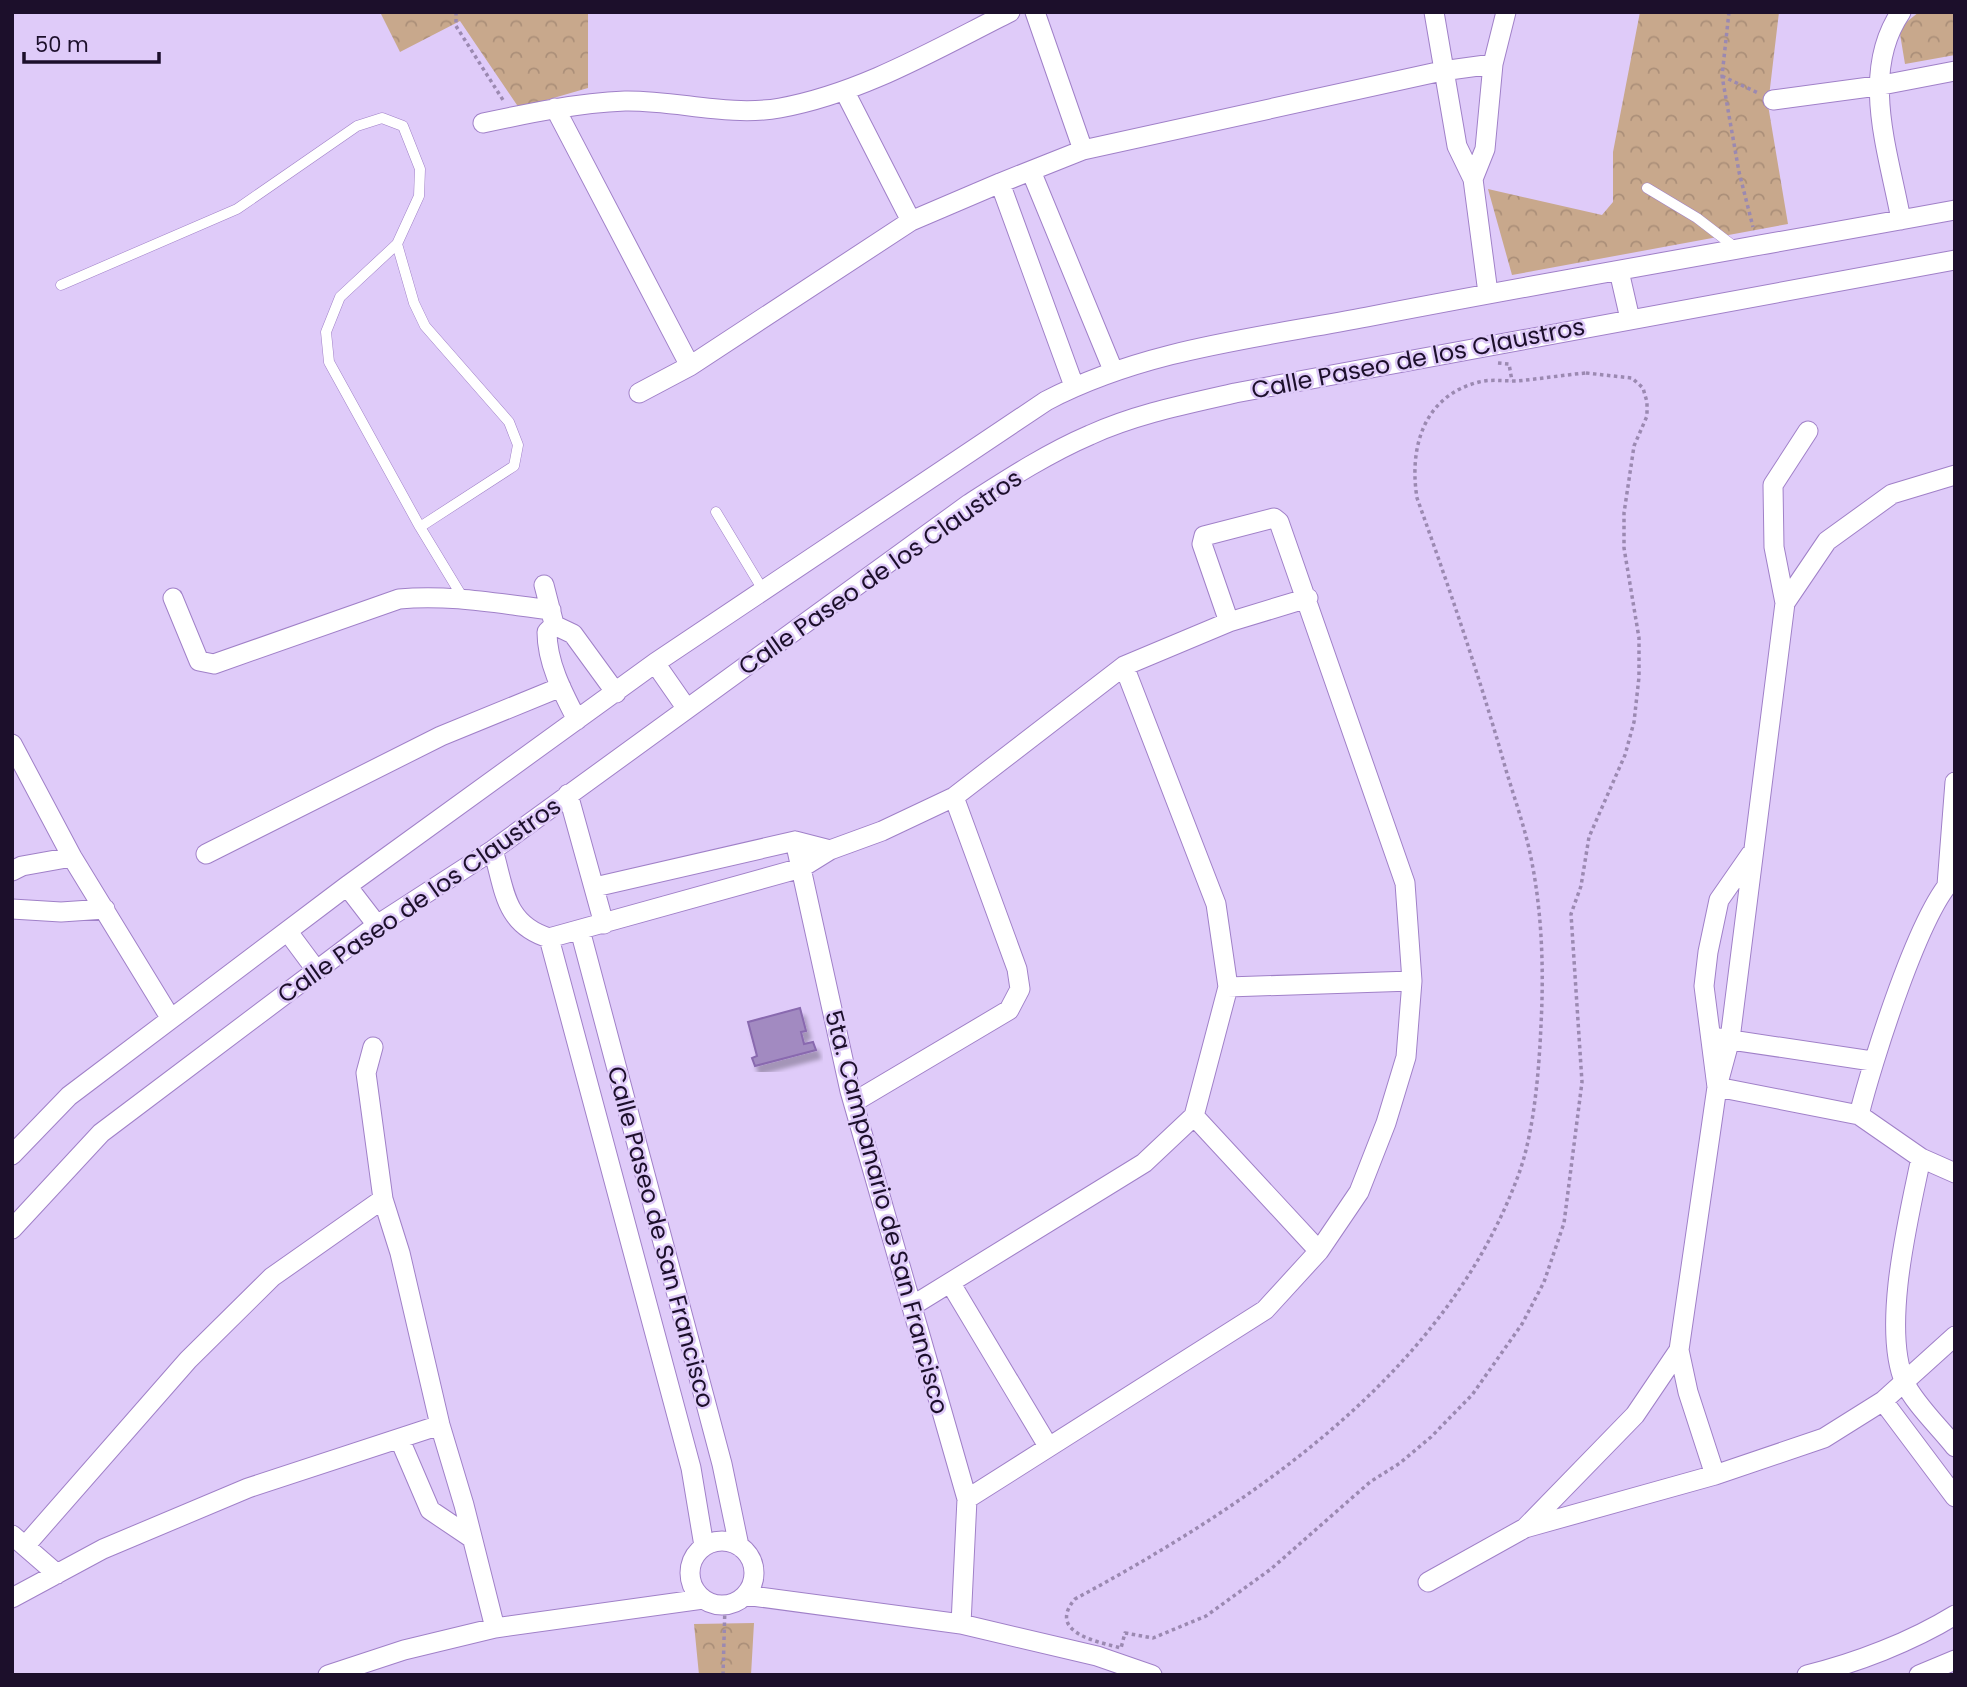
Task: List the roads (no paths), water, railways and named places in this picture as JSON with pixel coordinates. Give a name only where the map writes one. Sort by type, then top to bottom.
[{"type":"street","points":[[483,123],[555,108],[627,101],[703,109],[777,109],[845,92],[1010,12]]},
{"type":"street","points":[[1035,12],[1083,150]]},
{"type":"street","points":[[1434,12],[1457,146],[1473,179],[1488,293]]},
{"type":"street","points":[[1473,179],[1485,149],[1493,64],[1506,12]]},
{"type":"street","points":[[1901,12],[1887,32],[1877,86],[1901,220]]},
{"type":"street","points":[[639,393],[690,366],[911,221],[1083,150],[1442,71],[1493,64]]},
{"type":"street","points":[[1773,100],[1877,86],[1955,71]]},
{"type":"street","points":[[845,92],[911,221]]},
{"type":"street","points":[[555,108],[690,366]]},
{"type":"street","points":[[1031,171],[1113,370]]},
{"type":"street","points":[[999,183],[1074,386]]},
{"type":"street","name":"Calle Paseo de los Claustros","points":[[12,1156],[69,1096],[347,887],[654,663],[1046,401],[1074,386],[1153,358],[1488,293],[1955,211]]},
{"type":"street","name":"Calle Paseo de los Claustros","points":[[12,1230],[101,1133],[377,925],[493,850],[969,504],[1018,473],[1091,434],[1162,411],[1235,393],[1955,260]]},
{"type":"street","points":[[1619,271],[1630,318]]},
{"type":"street","points":[[1715,1475],[1688,1392],[1679,1350],[1717,1087],[1730,1039],[1785,603],[1774,547],[1773,485],[1808,430]]},
{"type":"street","points":[[1785,603],[1827,541],[1892,494],[1955,475]]},
{"type":"street","points":[[967,1499],[1265,1310],[1319,1251],[1359,1192],[1387,1123],[1406,1058],[1412,981],[1405,883],[1308,598],[1279,522],[1274,518],[1204,536],[1202,544],[1230,622]]},
{"type":"street","points":[[544,585],[552,617],[547,632],[547,647],[561,687],[577,720]]},
{"type":"street","points":[[173,598],[199,661],[214,664],[400,599],[463,598],[552,617],[573,634],[617,692]]},
{"type":"street","points":[[493,850],[511,909],[521,925],[529,932],[549,938],[801,868],[830,850],[954,797],[1124,666],[1230,622],[1308,598]]},
{"type":"street","points":[[654,663],[687,709]]},
{"type":"street","points":[[912,1306],[1144,1163],[1194,1116],[1228,987],[1216,904],[1124,666]]},
{"type":"street","points":[[206,855],[442,736],[561,687]]},
{"type":"street","points":[[12,744],[72,858],[172,1019]]},
{"type":"street","points":[[1859,1115],[1872,1061],[1927,923],[1951,881],[1955,782]]},
{"type":"street","points":[[568,794],[604,924]]},
{"type":"street","points":[[853,1102],[1009,1010],[1020,989],[1017,969],[954,797]]},
{"type":"street","points":[[595,887],[795,841],[830,850]]},
{"type":"street","name":"5ta. Campanario de San Francisco","points":[[795,841],[853,1102],[967,1499],[961,1624]]},
{"type":"street","points":[[1717,1087],[1704,986],[1707,952],[1719,900],[1754,850]]},
{"type":"street","points":[[12,871],[22,866],[72,858]]},
{"type":"street","points":[[347,887],[377,925]]},
{"type":"street","points":[[12,909],[61,912],[106,909]]},
{"type":"street","name":"Calle Paseo de San Francisco","points":[[580,930],[722,1464],[738,1546]]},
{"type":"street","points":[[288,932],[317,971]]},
{"type":"street","name":"Calle Paseo de San Francisco","points":[[549,938],[691,1468],[704,1546]]},
{"type":"street","points":[[1228,987],[1412,981]]},
{"type":"street","points":[[1709,1038],[1872,1061]]},
{"type":"street","points":[[373,1047],[366,1073],[383,1199],[400,1253],[440,1425],[464,1505],[495,1628]]},
{"type":"street","points":[[1717,1087],[1859,1115],[1921,1158],[1955,1173]]},
{"type":"street","points":[[1194,1116],[1319,1251]]},
{"type":"street","points":[[1921,1158],[1905,1235],[1897,1306],[1898,1350],[1905,1383],[1955,1447]]},
{"type":"street","points":[[57,1574],[19,1540],[188,1360],[272,1277],[383,1199]]},
{"type":"street","points":[[627,1233],[658,1227]]},
{"type":"street","points":[[951,1284],[1048,1446]]},
{"type":"street","points":[[1428,1582],[1525,1528],[1715,1475],[1824,1438],[1883,1401],[1955,1336]]},
{"type":"street","points":[[1525,1528],[1634,1415],[1679,1350]]},
{"type":"street","points":[[1883,1401],[1955,1497]]},
{"type":"street","points":[[12,1576],[20,1594],[103,1549],[247,1488],[440,1425]]},
{"type":"street","points":[[400,1440],[430,1510],[470,1537]]},
{"type":"street","points":[[328,1675],[404,1650],[495,1628],[703,1599],[725,1605],[745,1595],[751,1586],[752,1563],[738,1546],[727,1541],[704,1546],[690,1566],[694,1590],[703,1599]]},
{"type":"street","points":[[745,1595],[961,1624],[1084,1653],[1152,1675]]},
{"type":"street","points":[[1807,1675],[1830,1669],[1933,1628],[1955,1615]]},
{"type":"street","points":[[1919,1675],[1955,1660]]},
{"type":"lane","points":[[61,285],[237,209],[357,126],[382,118],[403,126],[420,169],[419,196],[397,244],[340,297],[326,332],[329,362],[420,527],[463,598]]},
{"type":"lane","points":[[1647,188],[1697,218],[1738,250]]},
{"type":"lane","points":[[397,244],[414,303],[425,326],[509,422],[518,445],[514,466],[420,527]]},
{"type":"lane","points":[[716,512],[763,590]]}]
